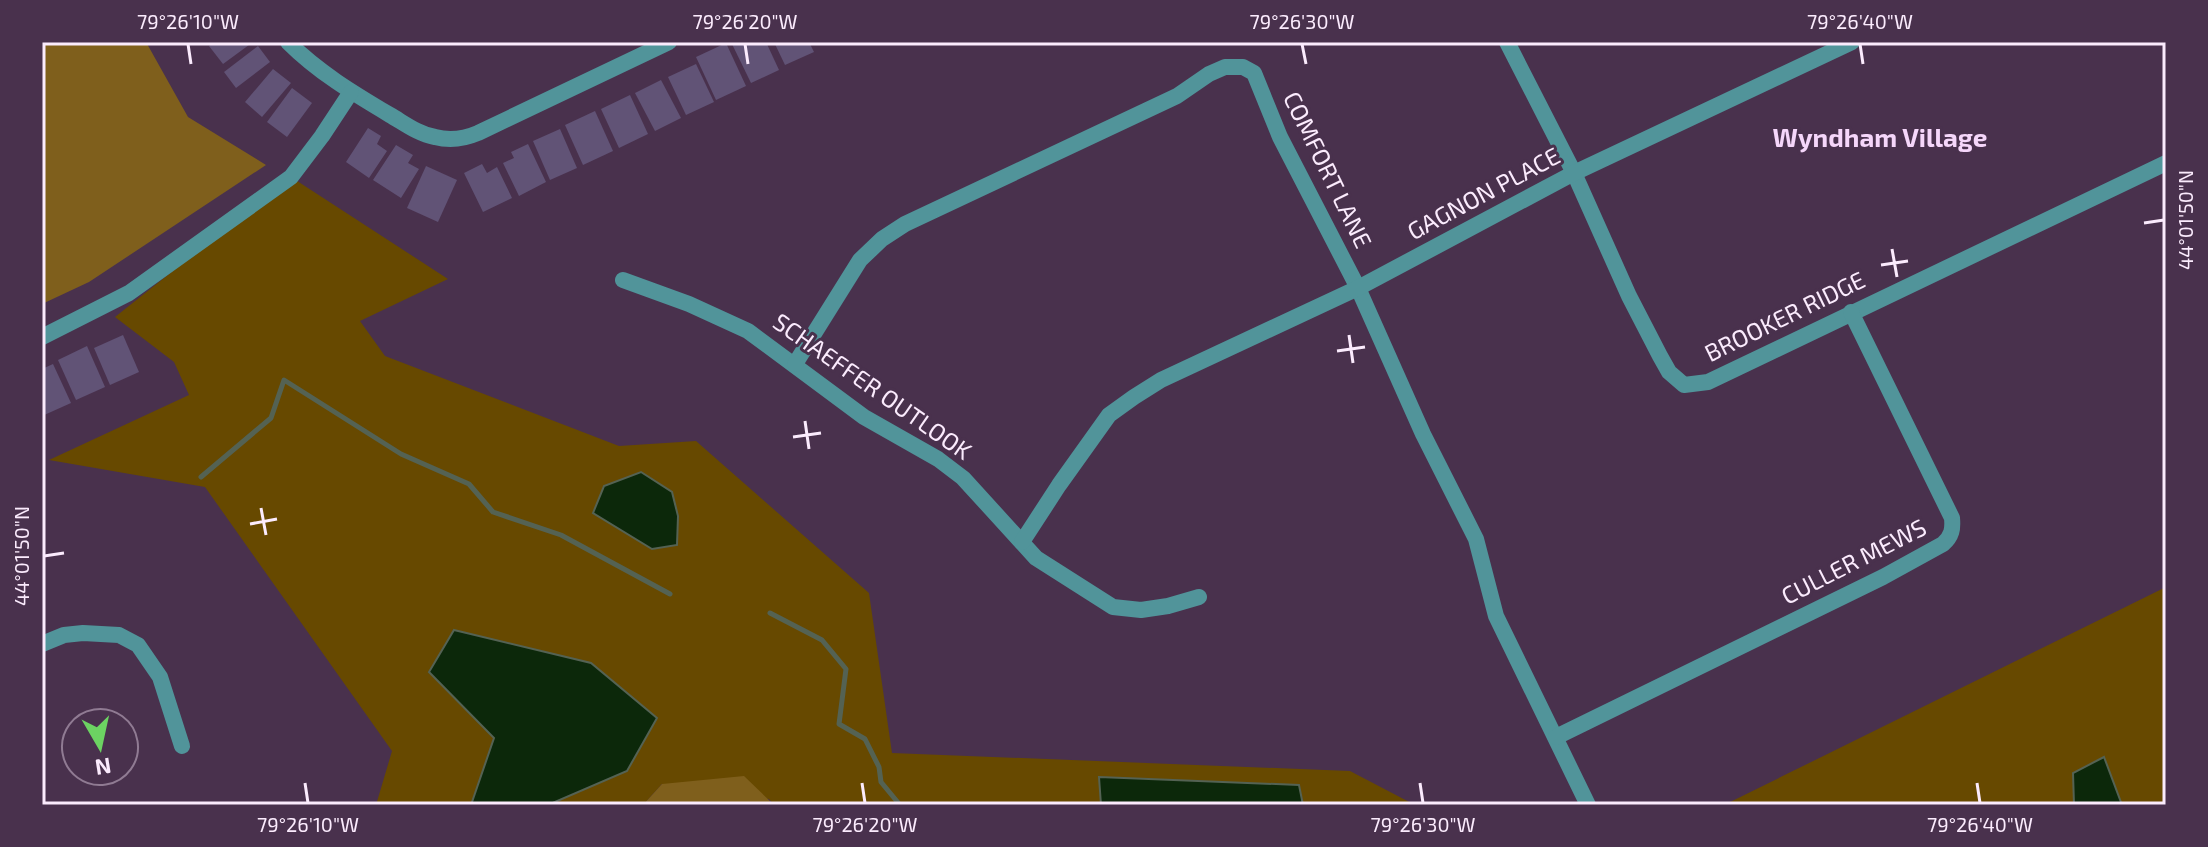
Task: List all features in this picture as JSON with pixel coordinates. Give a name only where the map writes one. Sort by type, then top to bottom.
[{"type":"street","points":[[288,42],[325,75],[351,92],[421,133],[443,139],[478,133],[669,42]]},
{"type":"street","points":[[1507,42],[1574,173]]},
{"type":"street","name":"GAGNON PLACE","points":[[1022,542],[1109,415],[1161,380],[1358,288],[1574,173],[1852,42]]},
{"type":"street","name":"COMFORT LANE","points":[[795,364],[860,260],[882,239],[905,224],[1177,96],[1225,67],[1243,67],[1254,73],[1280,137],[1358,288],[1423,434],[1476,539],[1496,616],[1588,805]]},
{"type":"street","points":[[42,337],[129,293],[291,177],[351,92]]},
{"type":"street","name":"BROOKER RIDGE","points":[[1574,173],[1629,296],[1660,356],[1669,372],[1684,385],[1708,382],[2166,163]]},
{"type":"street","name":"SCHAEFFER OUTLOOK","points":[[623,280],[689,304],[748,331],[864,417],[938,459],[963,478],[1036,558],[1113,607],[1141,610],[1199,597]]},
{"type":"street","name":"CULLER MEWS","points":[[1556,737],[1883,577],[1950,538],[1952,518],[1851,312]]},
{"type":"street","points":[[42,644],[64,635],[83,633],[119,635],[138,645],[160,677],[182,746]]},
{"type":"shaded area","points":[[42,42],[146,42],[188,117],[266,165],[89,282],[42,304]]},
{"type":"shaded area","points":[[291,177],[448,279],[360,321],[385,356],[619,446],[696,441],[869,593],[892,753],[1350,771],[1415,805],[774,805],[769,799],[662,784],[643,805],[376,805],[392,751],[205,487],[49,460],[189,395],[174,362],[115,317]]},
{"type":"shaded area","points":[[641,472],[672,492],[678,516],[677,545],[652,549],[593,513],[604,486]]},
{"type":"shaded area","points":[[2166,587],[2166,805],[1724,805]]},
{"type":"shaded area","points":[[454,630],[591,663],[657,718],[627,771],[548,805],[471,805],[494,738],[429,672]]},
{"type":"shaded area","points":[[2104,757],[2122,805],[2074,805],[2073,773]]},
{"type":"shaded area","points":[[744,776],[774,805],[643,805],[662,784]]},
{"type":"shaded area","points":[[1099,777],[1299,785],[1303,805],[1101,805]]},
{"type":"building","points":[[214,42],[253,42],[223,64],[209,46]]},
{"type":"building","points":[[731,42],[766,42],[779,70],[751,83]]},
{"type":"building","points":[[774,42],[809,42],[814,52],[785,65]]},
{"type":"building","points":[[726,43],[746,86],[716,100],[696,57]]},
{"type":"building","points":[[258,46],[270,62],[236,88],[224,72]]},
{"type":"building","points":[[696,64],[714,102],[686,115],[668,77]]},
{"type":"building","points":[[273,69],[291,83],[262,117],[245,102]]},
{"type":"building","points":[[661,80],[681,118],[655,131],[635,93]]},
{"type":"building","points":[[292,88],[312,103],[287,137],[267,122]]},
{"type":"building","points":[[630,95],[648,134],[619,148],[601,109]]},
{"type":"building","points":[[595,111],[613,151],[583,165],[565,125]]},
{"type":"building","points":[[368,128],[381,136],[377,144],[387,151],[369,178],[346,162]]},
{"type":"building","points":[[560,129],[577,168],[550,180],[533,141]]},
{"type":"building","points":[[528,144],[546,182],[519,196],[503,163],[514,158],[511,152]]},
{"type":"building","points":[[396,145],[413,155],[408,163],[419,169],[401,198],[373,180]]},
{"type":"building","points":[[482,164],[487,173],[497,167],[512,198],[483,212],[464,173]]},
{"type":"building","points":[[426,166],[457,180],[438,222],[407,208]]},
{"type":"building","points":[[123,335],[139,372],[110,385],[94,348]]},
{"type":"building","points":[[87,346],[105,387],[76,400],[58,360]]},
{"type":"building","points":[[53,364],[71,403],[42,416],[42,369]]},
{"type":"waterway","points":[[201,477],[271,418],[284,380],[401,454],[469,484],[493,512],[561,535],[670,594]]},
{"type":"waterway","points":[[770,613],[822,640],[846,669],[839,724],[865,739],[879,767],[881,782],[900,805]]},
{"type":"district","name":"Wyndham Village","points":[[1880,138]]}]
